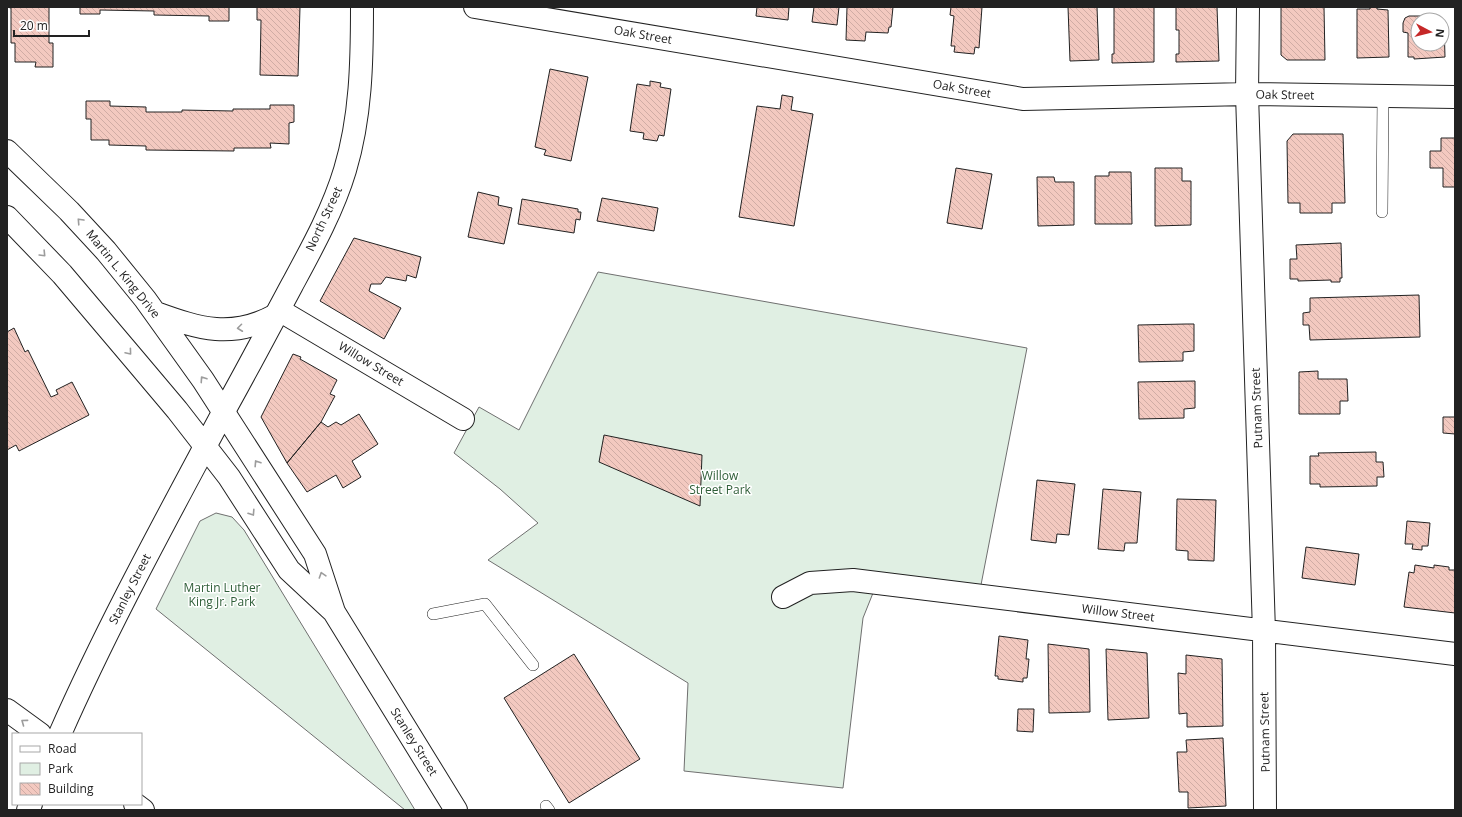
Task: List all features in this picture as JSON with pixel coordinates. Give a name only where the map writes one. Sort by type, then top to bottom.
[{"type":"main road","name":"North Street","points":[[224,411],[327,218],[339,189],[354,134],[360,94],[362,7]]},
{"type":"main road","name":"Oak Street","points":[[475,7],[1023,99],[1248,94],[1455,97]]},
{"type":"main road","name":"Putnam Street","points":[[1248,7],[1248,94],[1264,632],[1265,810]]},
{"type":"main road","name":"Martin L. King Drive","points":[[7,151],[88,230],[126,275],[156,313],[224,411]]},
{"type":"main road","points":[[7,218],[47,257],[81,295],[205,446]]},
{"type":"main road","points":[[156,313],[187,324],[207,328],[224,329],[250,327],[277,312]]},
{"type":"main road","name":"Willow Street","points":[[277,312],[463,419]]},
{"type":"main road","name":"Stanley Street","points":[[60,733],[88,672],[140,569],[224,411],[315,554],[334,612],[456,810]]},
{"type":"main road","name":"Stanley Street","points":[[205,446],[241,495],[289,570],[334,612]]},
{"type":"main road","name":"Willow Street","points":[[783,597],[810,583],[853,580],[1264,632],[1455,654]]},
{"type":"main road","points":[[7,710],[39,733]]},
{"type":"lane","points":[[1382,212],[1383,96]]},
{"type":"lane","points":[[433,614],[485,604],[533,665]]},
{"type":"green space","name":"Willow Street Park","points":[[598,272],[1027,348],[980,590],[879,578],[863,618],[843,788],[684,771],[688,683],[488,560],[538,523],[500,489],[454,453],[479,407],[519,430]]},
{"type":"green space","name":"Martin Luther King Jr. Park","points":[[216,513],[232,517],[244,530],[415,810],[405,810],[156,609],[200,521]]},
{"type":"building","points":[[7,7],[49,7],[49,43],[53,43],[53,67],[35,67],[36,62],[15,62],[15,43],[11,43],[11,8]]},
{"type":"building","points":[[80,7],[229,7],[229,21],[209,21],[209,16],[154,15],[154,11],[100,10],[100,14],[80,14]]},
{"type":"building","points":[[257,7],[300,7],[298,76],[260,75],[261,20],[257,20]]},
{"type":"building","points":[[757,7],[789,7],[788,20],[756,16]]},
{"type":"building","points":[[814,7],[839,7],[837,25],[812,22]]},
{"type":"building","points":[[847,7],[893,7],[891,27],[889,27],[888,33],[866,32],[865,41],[846,40]]},
{"type":"building","points":[[951,7],[982,7],[979,48],[975,47],[974,54],[954,52],[955,46],[951,46],[954,16],[950,15]]},
{"type":"building","points":[[1068,7],[1097,7],[1099,60],[1070,61]]},
{"type":"building","points":[[1114,7],[1154,7],[1154,62],[1112,63],[1112,54],[1114,54]]},
{"type":"building","points":[[1176,7],[1217,7],[1219,61],[1176,62],[1176,54],[1179,54],[1179,30],[1176,30]]},
{"type":"building","points":[[1281,7],[1324,7],[1325,60],[1287,60],[1281,55]]},
{"type":"building","points":[[1370,7],[1388,10],[1389,57],[1357,58],[1357,9],[1370,9]]},
{"type":"building","points":[[1410,16],[1410,52],[1445,52],[1445,57],[1414,59],[1414,57],[1408,57],[1408,33],[1403,32],[1403,23],[1405,18]]},
{"type":"building","points":[[550,69],[588,77],[571,161],[544,155],[546,150],[535,147]]},
{"type":"building","points":[[650,81],[661,83],[660,87],[671,89],[664,136],[659,135],[657,141],[643,139],[644,133],[630,131],[637,84],[650,86]]},
{"type":"building","points":[[782,95],[793,97],[791,110],[813,114],[794,226],[739,217],[757,106],[780,109]]},
{"type":"building","points":[[86,101],[110,101],[110,106],[146,107],[146,112],[182,112],[182,110],[233,111],[233,109],[270,109],[270,105],[294,105],[294,122],[289,123],[289,144],[270,143],[271,148],[234,148],[234,151],[146,150],[146,146],[109,145],[109,140],[91,140],[91,119],[86,119]]},
{"type":"building","points":[[1293,134],[1343,134],[1345,203],[1332,203],[1332,213],[1300,213],[1300,203],[1288,203],[1287,141]]},
{"type":"building","points":[[1441,138],[1455,138],[1455,187],[1443,187],[1443,168],[1430,168],[1430,151],[1441,151]]},
{"type":"building","points":[[956,168],[992,174],[982,229],[947,223]]},
{"type":"building","points":[[1155,168],[1182,168],[1182,181],[1191,181],[1191,225],[1155,226]]},
{"type":"building","points":[[1109,172],[1131,172],[1132,224],[1095,224],[1095,176],[1109,176]]},
{"type":"building","points":[[1037,177],[1054,177],[1055,182],[1074,182],[1074,225],[1038,226]]},
{"type":"building","points":[[478,192],[499,197],[498,205],[512,208],[504,244],[468,237]]},
{"type":"building","points":[[602,198],[658,208],[654,231],[597,221]]},
{"type":"building","points":[[522,199],[578,209],[578,212],[581,212],[580,220],[576,219],[574,233],[518,224]]},
{"type":"building","points":[[354,238],[421,257],[416,278],[407,275],[406,281],[386,277],[381,284],[371,284],[369,291],[401,308],[384,339],[320,301]]},
{"type":"building","points":[[1341,243],[1342,278],[1340,278],[1340,282],[1331,282],[1331,280],[1298,281],[1298,279],[1290,279],[1290,259],[1297,259],[1296,245]]},
{"type":"building","points":[[1419,295],[1420,337],[1310,340],[1309,325],[1303,325],[1303,313],[1310,312],[1310,298]]},
{"type":"building","points":[[1194,324],[1194,351],[1183,352],[1183,361],[1139,362],[1138,325]]},
{"type":"building","points":[[14,328],[25,352],[28,350],[51,397],[58,394],[56,390],[72,382],[89,415],[19,451],[16,445],[7,450],[7,332]]},
{"type":"building","points":[[293,354],[301,357],[300,359],[337,380],[330,394],[335,396],[321,422],[287,463],[261,417]]},
{"type":"building","points":[[1318,371],[1318,379],[1347,379],[1348,401],[1340,401],[1340,414],[1299,414],[1299,372]]},
{"type":"building","points":[[1195,381],[1195,408],[1184,409],[1184,418],[1139,419],[1138,382]]},
{"type":"building","points":[[359,414],[378,444],[352,461],[361,477],[343,488],[336,475],[307,492],[287,463],[321,422],[328,427],[336,422],[341,425]]},
{"type":"building","points":[[1443,417],[1455,417],[1455,434],[1443,433]]},
{"type":"building","points":[[604,435],[702,455],[700,506],[599,462]]},
{"type":"building","points":[[1376,452],[1376,462],[1383,462],[1384,477],[1377,477],[1377,486],[1320,487],[1320,484],[1310,484],[1310,456],[1319,456],[1318,453]]},
{"type":"building","points":[[1037,480],[1075,484],[1069,535],[1057,534],[1056,543],[1031,540]]},
{"type":"building","points":[[1103,489],[1141,492],[1137,543],[1125,543],[1124,551],[1098,549]]},
{"type":"building","points":[[1177,499],[1216,500],[1214,561],[1188,560],[1188,551],[1176,550]]},
{"type":"building","points":[[1407,521],[1430,523],[1428,546],[1422,546],[1422,550],[1412,549],[1413,544],[1405,544]]},
{"type":"building","points":[[1306,547],[1359,554],[1355,585],[1302,578]]},
{"type":"building","points":[[1415,565],[1434,568],[1434,565],[1449,567],[1449,570],[1455,570],[1455,613],[1404,607],[1409,572],[1414,573]]},
{"type":"building","points":[[999,636],[1028,640],[1026,659],[1029,659],[1027,678],[1023,678],[1023,682],[998,679],[998,676],[995,676]]},
{"type":"building","points":[[1048,644],[1089,649],[1090,712],[1049,713]]},
{"type":"building","points":[[1106,649],[1147,653],[1149,718],[1108,720]]},
{"type":"building","points":[[574,654],[640,759],[569,803],[504,698]]},
{"type":"building","points":[[1186,655],[1222,659],[1223,726],[1187,727],[1187,713],[1179,714],[1178,673],[1186,674]]},
{"type":"building","points":[[1018,709],[1034,709],[1033,732],[1017,731]]},
{"type":"building","points":[[1223,738],[1226,806],[1188,808],[1188,792],[1179,792],[1177,752],[1187,752],[1186,740]]}]
